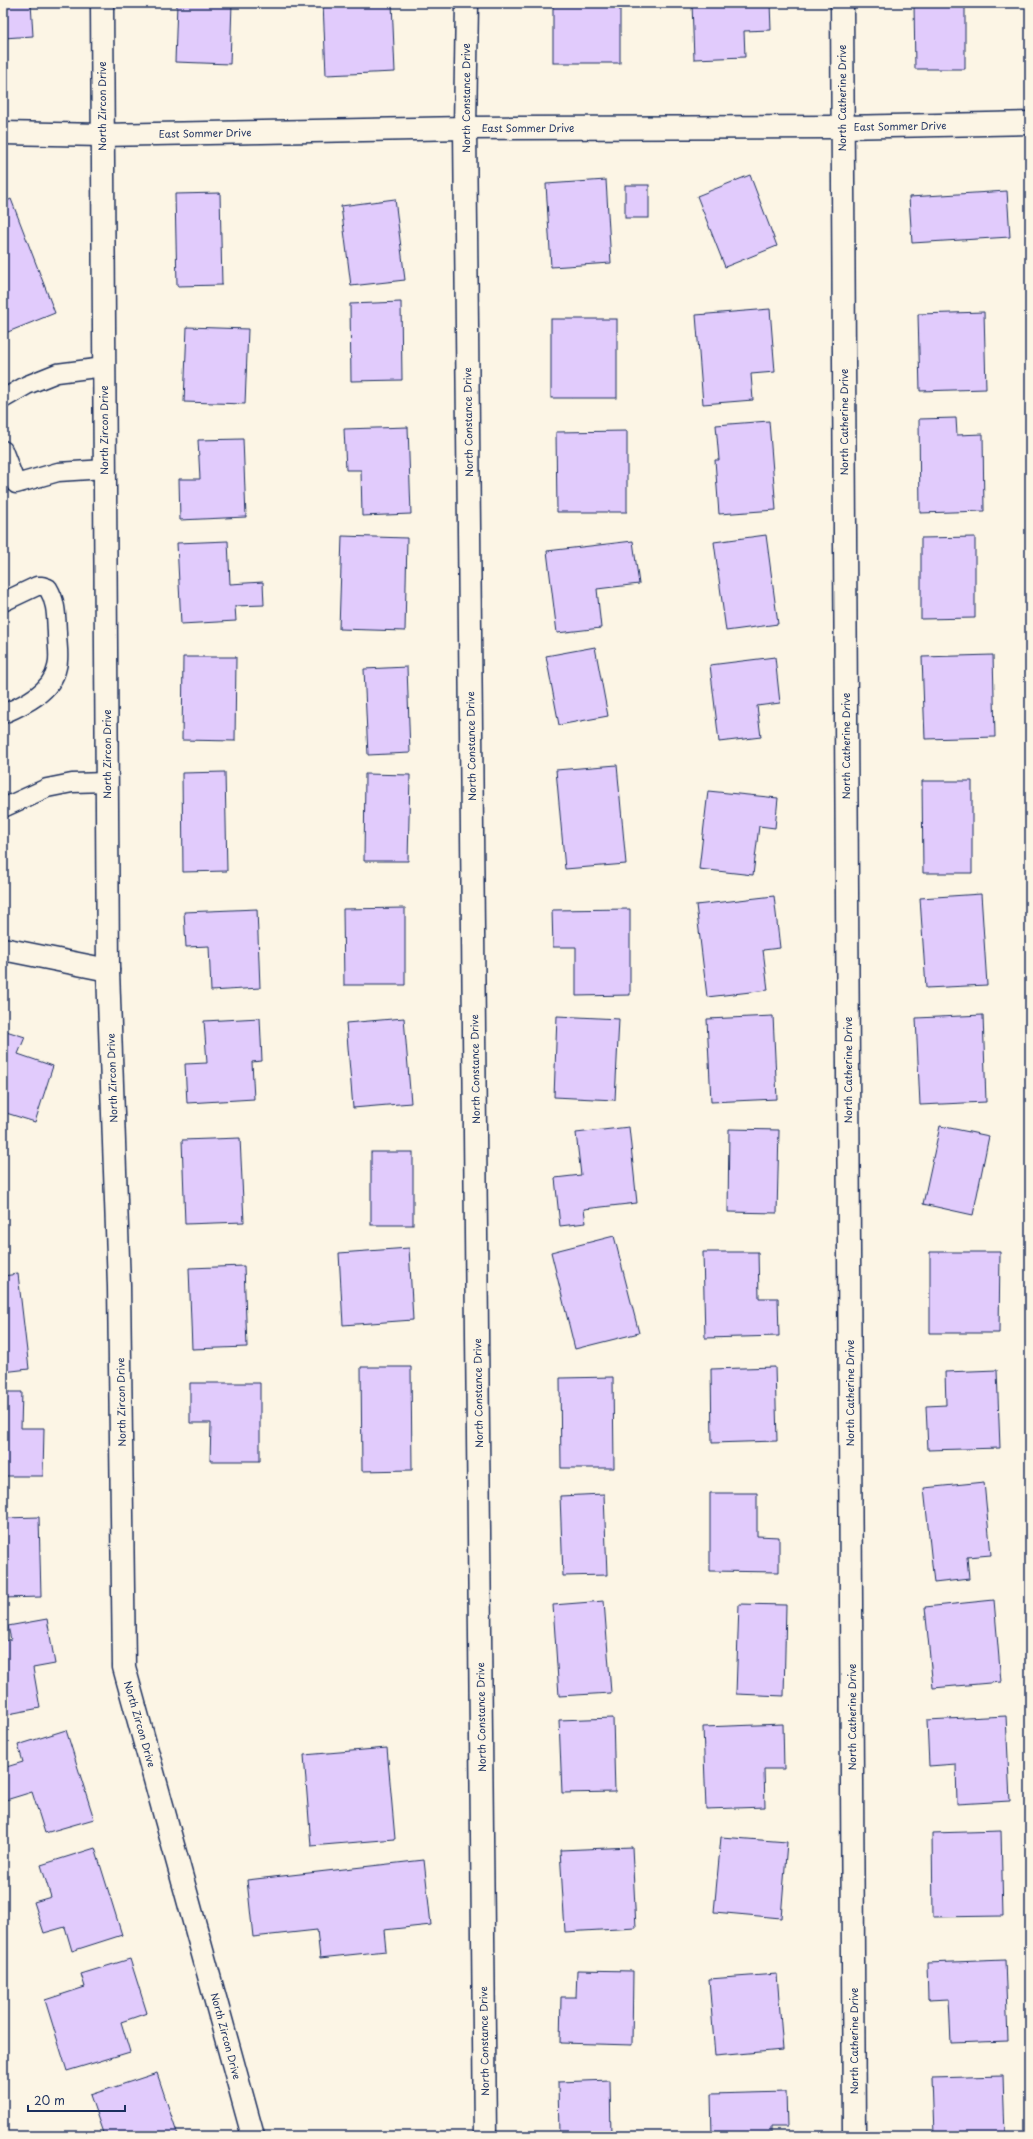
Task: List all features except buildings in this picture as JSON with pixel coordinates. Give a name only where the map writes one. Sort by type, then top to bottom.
[{"type":"street","name":"North Zircon Drive","points":[[102,3],[108,970],[119,1286],[124,1667],[253,2136]]},
{"type":"street","name":"North Constance Drive","points":[[467,3],[466,128],[485,2136]]},
{"type":"street","name":"North Catherine Drive","points":[[842,3],[854,2136]]},
{"type":"street","name":"East Sommer Drive","points":[[3,133],[102,135],[466,128],[842,127],[1030,123]]},
{"type":"street","points":[[3,949],[108,970]]},
{"type":"lane","points":[[3,399],[27,385],[57,374],[104,367]]},
{"type":"lane","points":[[3,450],[10,487],[58,472],[104,469]]},
{"type":"lane","points":[[3,602],[37,586],[48,588],[56,606],[58,667],[52,680],[41,693],[21,706],[3,714]]},
{"type":"lane","points":[[3,808],[47,788],[72,783],[107,782]]}]
